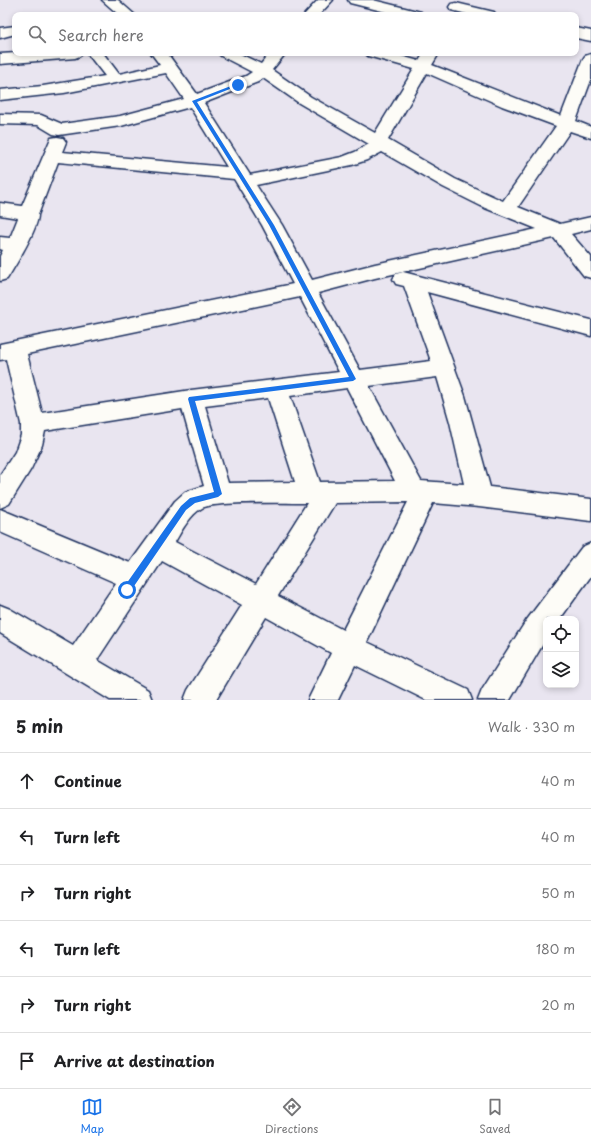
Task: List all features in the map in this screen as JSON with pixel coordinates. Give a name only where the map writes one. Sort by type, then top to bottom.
[{"type":"street","points":[[109,0],[125,12]]},
{"type":"street","points":[[314,12],[326,0]]},
{"type":"street","points":[[355,0],[404,12]]},
{"type":"street","points":[[456,7],[477,12]]},
{"type":"street","points":[[0,32],[12,30]]},
{"type":"street","points":[[579,34],[591,36]]},
{"type":"street","points":[[579,52],[591,54]]},
{"type":"street","points":[[0,59],[38,56]]},
{"type":"street","points":[[97,56],[115,79]]},
{"type":"street","points":[[232,56],[263,71],[305,100],[449,183],[506,210],[558,230],[591,271]]},
{"type":"street","points":[[0,120],[41,120],[59,130],[121,121],[194,101],[252,79],[263,71],[276,56]]},
{"type":"street","points":[[397,56],[428,60],[437,71],[508,102],[591,133]]},
{"type":"street","points":[[506,210],[566,124],[591,59]]},
{"type":"street","points":[[0,95],[64,88],[115,79],[164,60],[194,101],[272,225],[353,379],[419,492]]},
{"type":"street","points":[[51,156],[242,178],[346,161],[361,156],[381,143],[428,60]]},
{"type":"street","points":[[0,274],[8,244],[28,220],[28,215],[60,134],[59,130]]},
{"type":"street","points":[[0,209],[22,212],[28,215]]},
{"type":"street","points":[[0,497],[30,449],[33,436],[33,424],[8,350],[305,289],[375,271],[591,222]]},
{"type":"street","points":[[375,271],[591,328]]},
{"type":"street","points":[[413,282],[445,368],[468,446],[479,496]]},
{"type":"street","points":[[33,424],[191,399],[445,368]]},
{"type":"street","points":[[276,388],[319,493]]},
{"type":"street","points":[[191,399],[218,494]]},
{"type":"street","points":[[323,700],[350,648],[419,492]]},
{"type":"street","points":[[78,664],[184,508],[193,500],[218,494],[419,492],[479,496],[591,510]]},
{"type":"street","points":[[199,700],[260,600],[319,493]]},
{"type":"street","points":[[0,520],[136,578]]},
{"type":"street","points":[[158,546],[350,648],[457,700]]},
{"type":"street","points":[[493,700],[536,630],[591,555]]},
{"type":"street","points":[[0,618],[137,700]]},
{"type":"route","points":[[127,590],[184,508],[193,500],[218,494],[191,399],[353,379],[272,225],[194,101],[238,85]]}]
